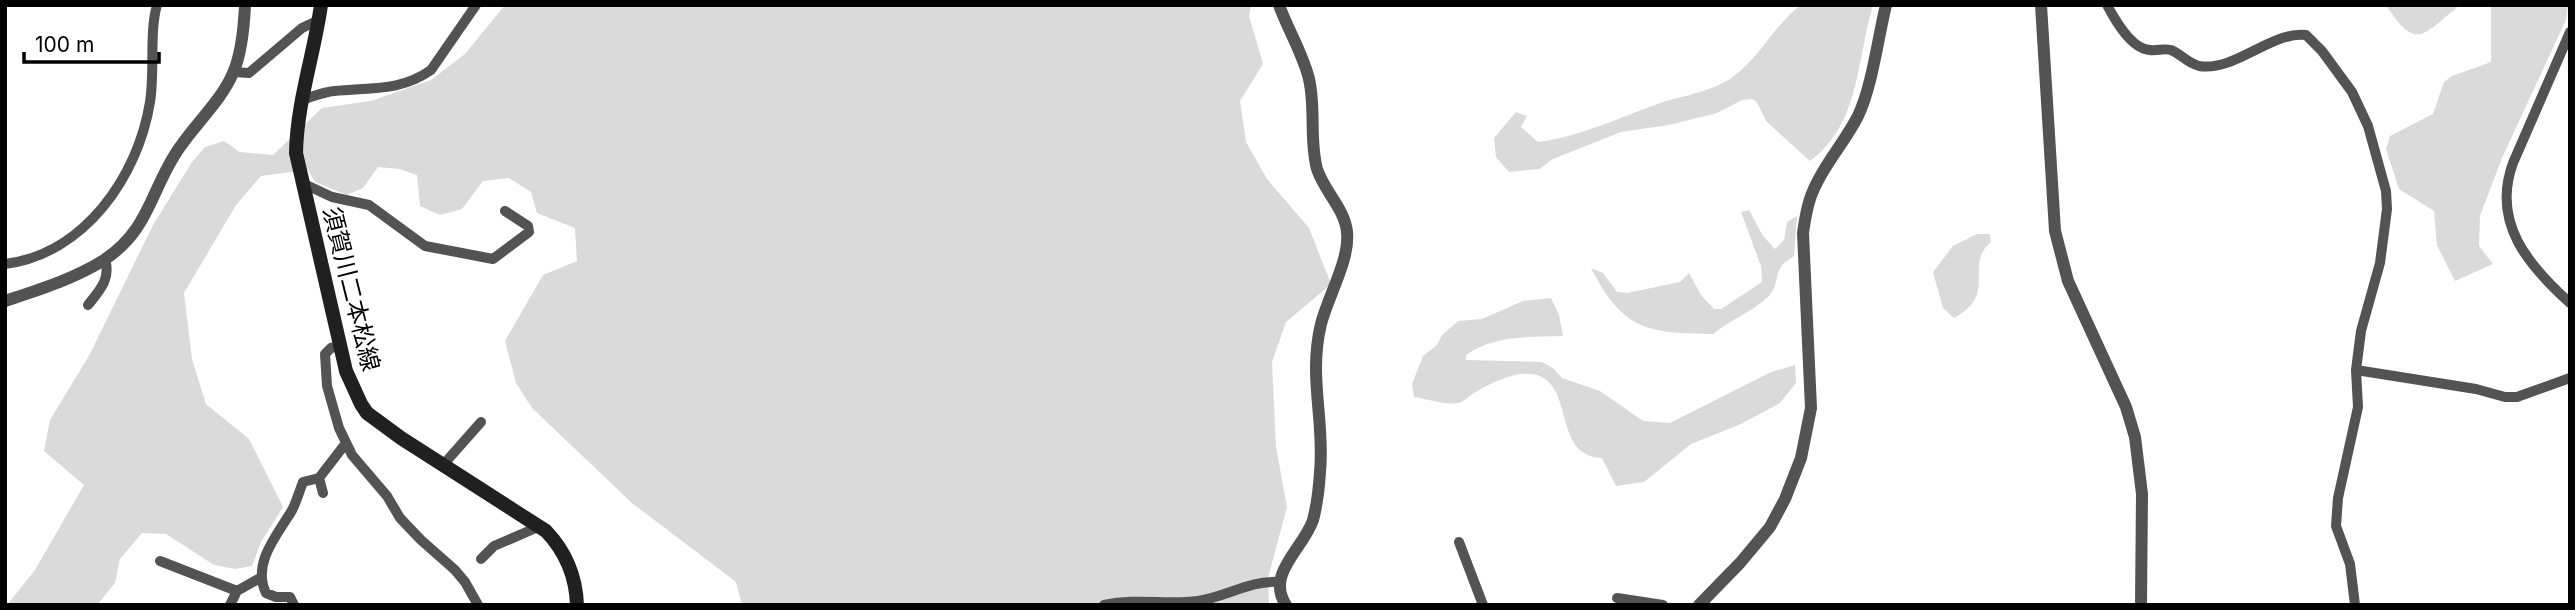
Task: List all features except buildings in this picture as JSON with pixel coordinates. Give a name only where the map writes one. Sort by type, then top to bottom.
[{"type":"main road","name":"須賀川二本松線","points":[[321,5],[301,100],[296,153],[340,346],[356,397],[367,413],[546,531],[560,548],[572,576],[577,605]]},
{"type":"street","points":[[5,264],[38,257],[68,241],[94,217],[119,184],[134,157],[150,105],[157,5]]},
{"type":"street","points":[[5,301],[54,283],[105,259],[134,234],[179,148],[218,100],[234,72],[244,25],[244,5]]},
{"type":"street","points":[[301,100],[332,91],[382,89],[405,84],[425,74],[431,70],[476,5]]},
{"type":"street","points":[[1279,5],[1309,80],[1312,144],[1318,170],[1343,218],[1347,240],[1321,323],[1314,358],[1321,466],[1314,517],[1304,539],[1282,572],[1279,582],[1286,605]]},
{"type":"street","points":[[1699,605],[1770,527],[1786,499],[1801,458],[1811,408],[1803,233],[1806,215],[1812,193],[1863,104],[1885,5]]},
{"type":"street","points":[[2041,5],[2055,231],[2072,291],[2126,407],[2135,437],[2142,494],[2141,605]]},
{"type":"street","points":[[2107,5],[2114,19],[2134,43],[2148,50],[2171,50],[2196,65],[2213,66],[2287,38],[2306,35],[2345,79],[2368,126],[2383,174],[2387,209],[2377,279],[2361,331],[2356,370],[2358,407],[2338,498],[2336,526],[2350,564],[2355,605]]},
{"type":"street","points":[[234,72],[248,73],[302,28],[319,20]]},
{"type":"street","points":[[2570,32],[2508,177],[2507,200],[2514,234],[2532,266],[2570,303]]},
{"type":"street","points":[[301,182],[332,197],[369,205],[425,246],[493,259],[530,232],[528,226],[505,211]]},
{"type":"street","points":[[88,305],[103,286],[108,274],[105,259]]},
{"type":"street","points":[[340,346],[331,348],[325,354],[327,386],[346,443],[358,464],[387,496],[400,518],[447,561],[465,582],[478,605]]},
{"type":"street","points":[[2356,370],[2476,389],[2505,397],[2517,397],[2570,378]]},
{"type":"street","points":[[443,465],[481,422]]},
{"type":"street","points":[[294,605],[290,597],[276,597],[266,593],[260,578],[271,542],[292,510],[303,482],[319,478],[346,443]]},
{"type":"street","points":[[319,478],[323,493]]},
{"type":"street","points":[[481,559],[494,545],[538,527]]},
{"type":"street","points":[[1459,542],[1483,605]]},
{"type":"street","points":[[160,561],[237,591]]},
{"type":"street","points":[[230,605],[237,591],[260,578]]},
{"type":"street","points":[[1104,605],[1126,600],[1166,603],[1200,601],[1245,585],[1279,582]]},
{"type":"street","points":[[1617,598],[1663,605]]},
{"type":"shaded area","points":[[505,5],[1251,5],[1249,16],[1263,64],[1240,101],[1246,142],[1267,179],[1309,228],[1331,284],[1286,322],[1272,362],[1276,447],[1287,507],[1268,578],[1269,605],[742,605],[736,582],[632,503],[532,408],[516,383],[505,341],[543,275],[577,261],[575,228],[537,213],[531,192],[509,178],[483,181],[462,209],[440,215],[420,206],[417,175],[399,169],[378,167],[363,188],[347,195],[315,182],[308,170],[261,176],[236,205],[184,293],[192,359],[206,404],[249,439],[283,507],[261,542],[252,566],[235,569],[214,565],[166,534],[142,533],[120,559],[115,583],[97,605],[7,605],[35,570],[84,485],[44,451],[50,420],[90,354],[153,225],[192,162],[205,147],[224,141],[240,152],[273,155],[322,108],[371,101],[431,80],[465,54]]},
{"type":"shaded area","points":[[1801,5],[1873,5],[1848,110],[1839,129],[1810,161],[1766,121],[1757,102],[1752,99],[1742,100],[1717,113],[1669,125],[1621,132],[1553,159],[1539,169],[1509,172],[1496,157],[1494,138],[1516,112],[1527,116],[1521,127],[1538,142],[1576,134],[1718,85],[1744,68]]},
{"type":"shaded area","points":[[2386,5],[2460,5],[2428,30],[2413,34],[2405,29]]},
{"type":"shaded area","points":[[2491,5],[2568,5],[2566,20],[2502,158],[2480,216],[2479,246],[2493,264],[2455,281],[2437,245],[2434,211],[2399,189],[2386,149],[2390,136],[2433,114],[2444,82],[2452,76],[2491,62]]},
{"type":"shaded area","points":[[1749,210],[1763,236],[1775,249],[1784,240],[1787,222],[1797,216],[1794,256],[1781,267],[1768,297],[1713,334],[1670,332],[1639,324],[1614,304],[1591,268],[1603,273],[1617,292],[1627,293],[1680,282],[1689,273],[1701,295],[1714,309],[1721,309],[1762,282],[1761,266],[1741,212]]},
{"type":"shaded area","points":[[1977,234],[1990,234],[1991,242],[1983,251],[1980,260],[1975,299],[1954,318],[1943,308],[1933,272],[1953,246]]},
{"type":"shaded area","points":[[1551,298],[1559,315],[1563,336],[1500,340],[1477,348],[1466,355],[1466,360],[1542,362],[1553,368],[1562,378],[1600,391],[1643,421],[1670,423],[1771,372],[1795,365],[1796,383],[1780,403],[1741,424],[1691,444],[1644,482],[1616,486],[1602,458],[1587,455],[1577,447],[1552,385],[1542,377],[1526,374],[1508,377],[1459,403],[1442,403],[1414,397],[1412,384],[1423,356],[1437,345],[1442,335],[1458,321],[1482,319],[1523,301]]}]
